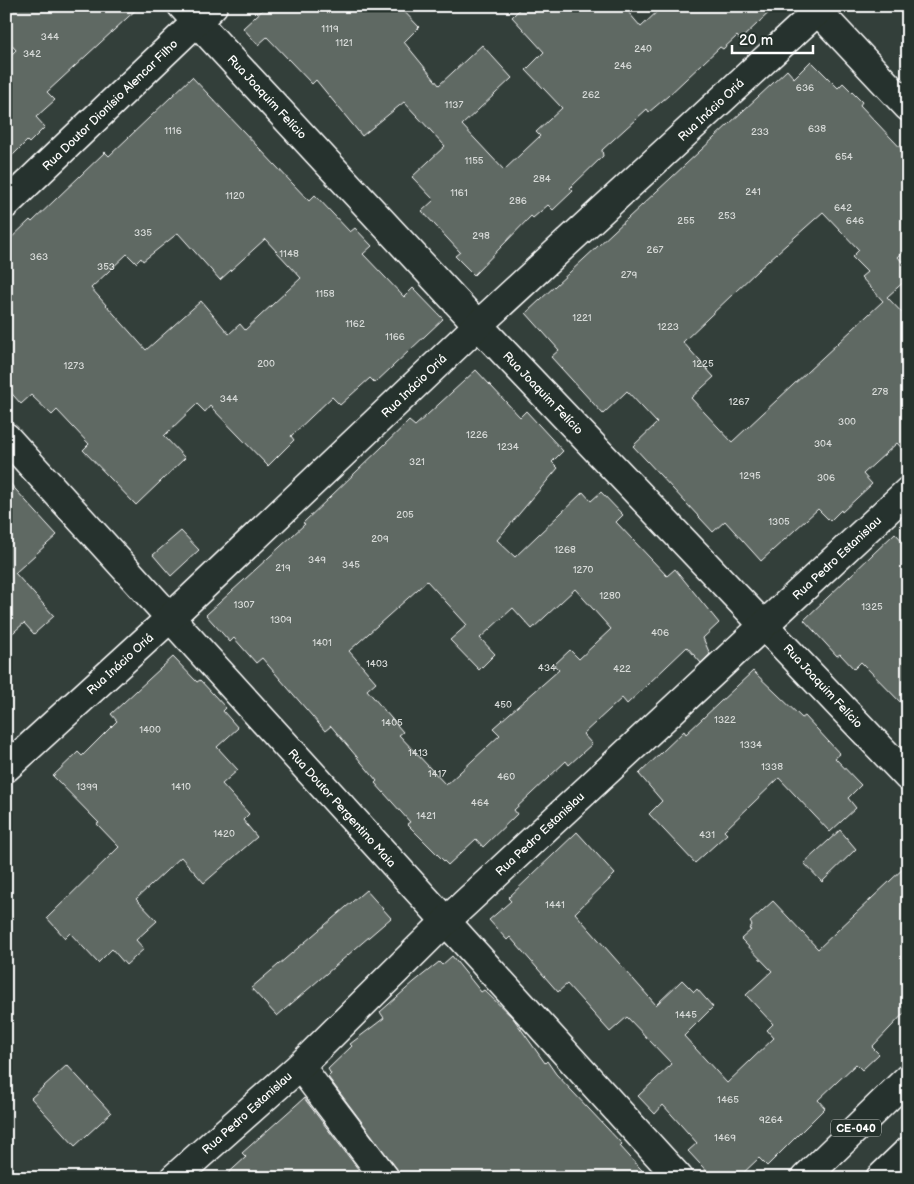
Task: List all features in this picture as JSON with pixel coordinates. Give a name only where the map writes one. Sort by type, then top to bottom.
[{"type":"main road","points":[[818,8],[908,107]]},
{"type":"main road","name":"Rua Inácio Oriá","points":[[6,768],[169,619],[478,325],[818,8]]},
{"type":"main road","name":"Rua Joaquim Felício","points":[[197,12],[478,325],[908,777]]},
{"type":"main road","name":"Rua Doutor Dionísio Alencar Filho","points":[[6,204],[197,12]]},
{"type":"main road","name":"Rua Doutor Pergentino Maia","points":[[6,437],[169,619],[679,1178]]},
{"type":"main road","name":"Rua Pedro Estanislau","points":[[174,1178],[300,1066],[445,922],[908,491]]},
{"type":"main road","points":[[300,1066],[385,1178]]},
{"type":"main road","name":"CE-040","points":[[805,1178],[908,1078]]},
{"type":"main road","points":[[880,1178],[908,1151]]},
{"type":"building","points":[[6,6],[140,6],[47,92],[55,100],[36,117],[45,127],[29,143],[27,141],[6,162],[6,60],[16,50],[6,39]]},
{"type":"building","points":[[267,6],[399,6],[419,27],[404,42],[439,85],[482,45],[512,78],[462,125],[504,170],[540,136],[536,132],[562,108],[526,70],[544,52],[512,17],[523,6],[623,6],[641,27],[663,6],[776,6],[740,40],[737,36],[723,49],[720,47],[668,96],[649,112],[647,109],[602,150],[603,156],[570,188],[573,191],[553,210],[548,205],[533,218],[531,216],[474,275],[455,256],[460,252],[422,211],[434,200],[412,177],[445,146],[404,102],[362,136],[316,80],[312,84],[267,37],[258,45],[243,28]]},
{"type":"building","points":[[811,61],[838,88],[843,83],[862,102],[860,105],[908,156],[908,248],[898,257],[908,269],[908,278],[887,297],[908,319],[908,455],[897,443],[863,474],[872,484],[842,512],[841,510],[830,521],[818,509],[761,561],[725,521],[713,532],[633,446],[657,423],[627,391],[603,414],[551,357],[559,350],[526,313],[787,70],[794,78]],"holes":[[[823,212],[859,250],[852,257],[867,272],[861,277],[883,301],[732,442],[691,398],[714,377],[683,342],[759,269]]]},
{"type":"building","points":[[192,77],[309,201],[315,195],[350,232],[355,228],[372,246],[363,254],[404,297],[413,288],[443,319],[375,383],[370,378],[340,405],[332,397],[291,436],[294,440],[268,466],[210,406],[205,412],[197,404],[164,436],[185,458],[136,505],[83,450],[89,444],[57,410],[52,415],[31,395],[21,404],[6,387],[6,243],[30,220],[32,222],[105,152],[109,156]],"holes":[[[178,233],[220,280],[265,239],[301,278],[245,330],[240,324],[229,334],[201,301],[146,350],[91,288],[127,254],[136,263],[141,258],[143,261]]]},
{"type":"building","points":[[476,370],[520,417],[526,411],[563,451],[552,462],[558,468],[497,540],[515,557],[583,492],[591,501],[601,492],[623,515],[616,522],[667,576],[675,569],[719,623],[703,638],[710,654],[701,663],[687,647],[627,704],[622,698],[583,734],[592,744],[569,765],[566,761],[514,810],[517,814],[483,847],[476,839],[448,865],[407,824],[410,822],[375,783],[377,781],[331,726],[325,731],[262,658],[256,663],[234,638],[230,642],[206,615],[305,524],[303,523],[409,421],[415,426]],"holes":[[[427,581],[467,625],[450,640],[479,670],[495,654],[480,638],[513,608],[532,629],[575,589],[611,629],[579,659],[570,650],[554,665],[559,670],[493,728],[500,735],[446,785],[399,735],[403,732],[367,690],[376,682],[349,651]]]},
{"type":"building","points":[[6,479],[57,535],[15,573],[54,616],[34,634],[24,623],[6,639]]},
{"type":"building","points":[[181,531],[199,550],[171,576],[153,555]]},
{"type":"building","points":[[895,533],[908,547],[908,710],[861,662],[854,669],[840,654],[837,656],[804,620]]},
{"type":"building","points":[[173,657],[197,682],[200,680],[226,708],[223,711],[238,728],[217,747],[238,770],[222,784],[249,814],[243,820],[257,837],[204,883],[181,857],[136,899],[157,921],[136,940],[144,949],[126,965],[112,949],[98,963],[70,933],[65,938],[47,918],[119,847],[97,824],[99,823],[53,776],[78,752],[82,756],[117,721],[111,714]]},
{"type":"building","points":[[753,671],[802,718],[805,716],[840,754],[835,758],[861,785],[848,798],[856,808],[830,832],[779,778],[724,831],[727,834],[695,863],[649,814],[662,801],[639,774],[684,731],[686,734]]},
{"type":"building","points":[[840,830],[856,849],[822,882],[804,863]]},
{"type":"building","points":[[577,832],[615,874],[575,913],[656,1005],[682,980],[694,992],[697,989],[713,1007],[684,1036],[727,1083],[774,1038],[767,1030],[773,1024],[746,995],[772,971],[741,939],[751,930],[749,929],[752,925],[750,922],[773,901],[818,949],[908,864],[908,1009],[872,1047],[879,1054],[862,1070],[856,1064],[818,1100],[825,1108],[767,1166],[759,1158],[738,1178],[713,1178],[688,1151],[697,1143],[663,1105],[655,1114],[638,1096],[672,1064],[627,1017],[610,1032],[567,984],[558,992],[510,937],[507,940],[489,920],[511,901],[508,898]]},
{"type":"building","points":[[366,890],[391,918],[277,1016],[251,988]]},
{"type":"building","points":[[452,956],[481,992],[484,990],[513,1018],[545,1063],[547,1061],[556,1074],[622,1144],[620,1146],[649,1178],[400,1178],[397,1169],[328,1077],[331,1074],[328,1069],[352,1046],[350,1044],[384,1018],[380,1012],[439,962],[442,965]]},
{"type":"building","points":[[67,1065],[111,1113],[75,1146],[31,1098]]},
{"type":"building","points":[[304,1098],[365,1178],[223,1178],[246,1157],[242,1153]]}]
